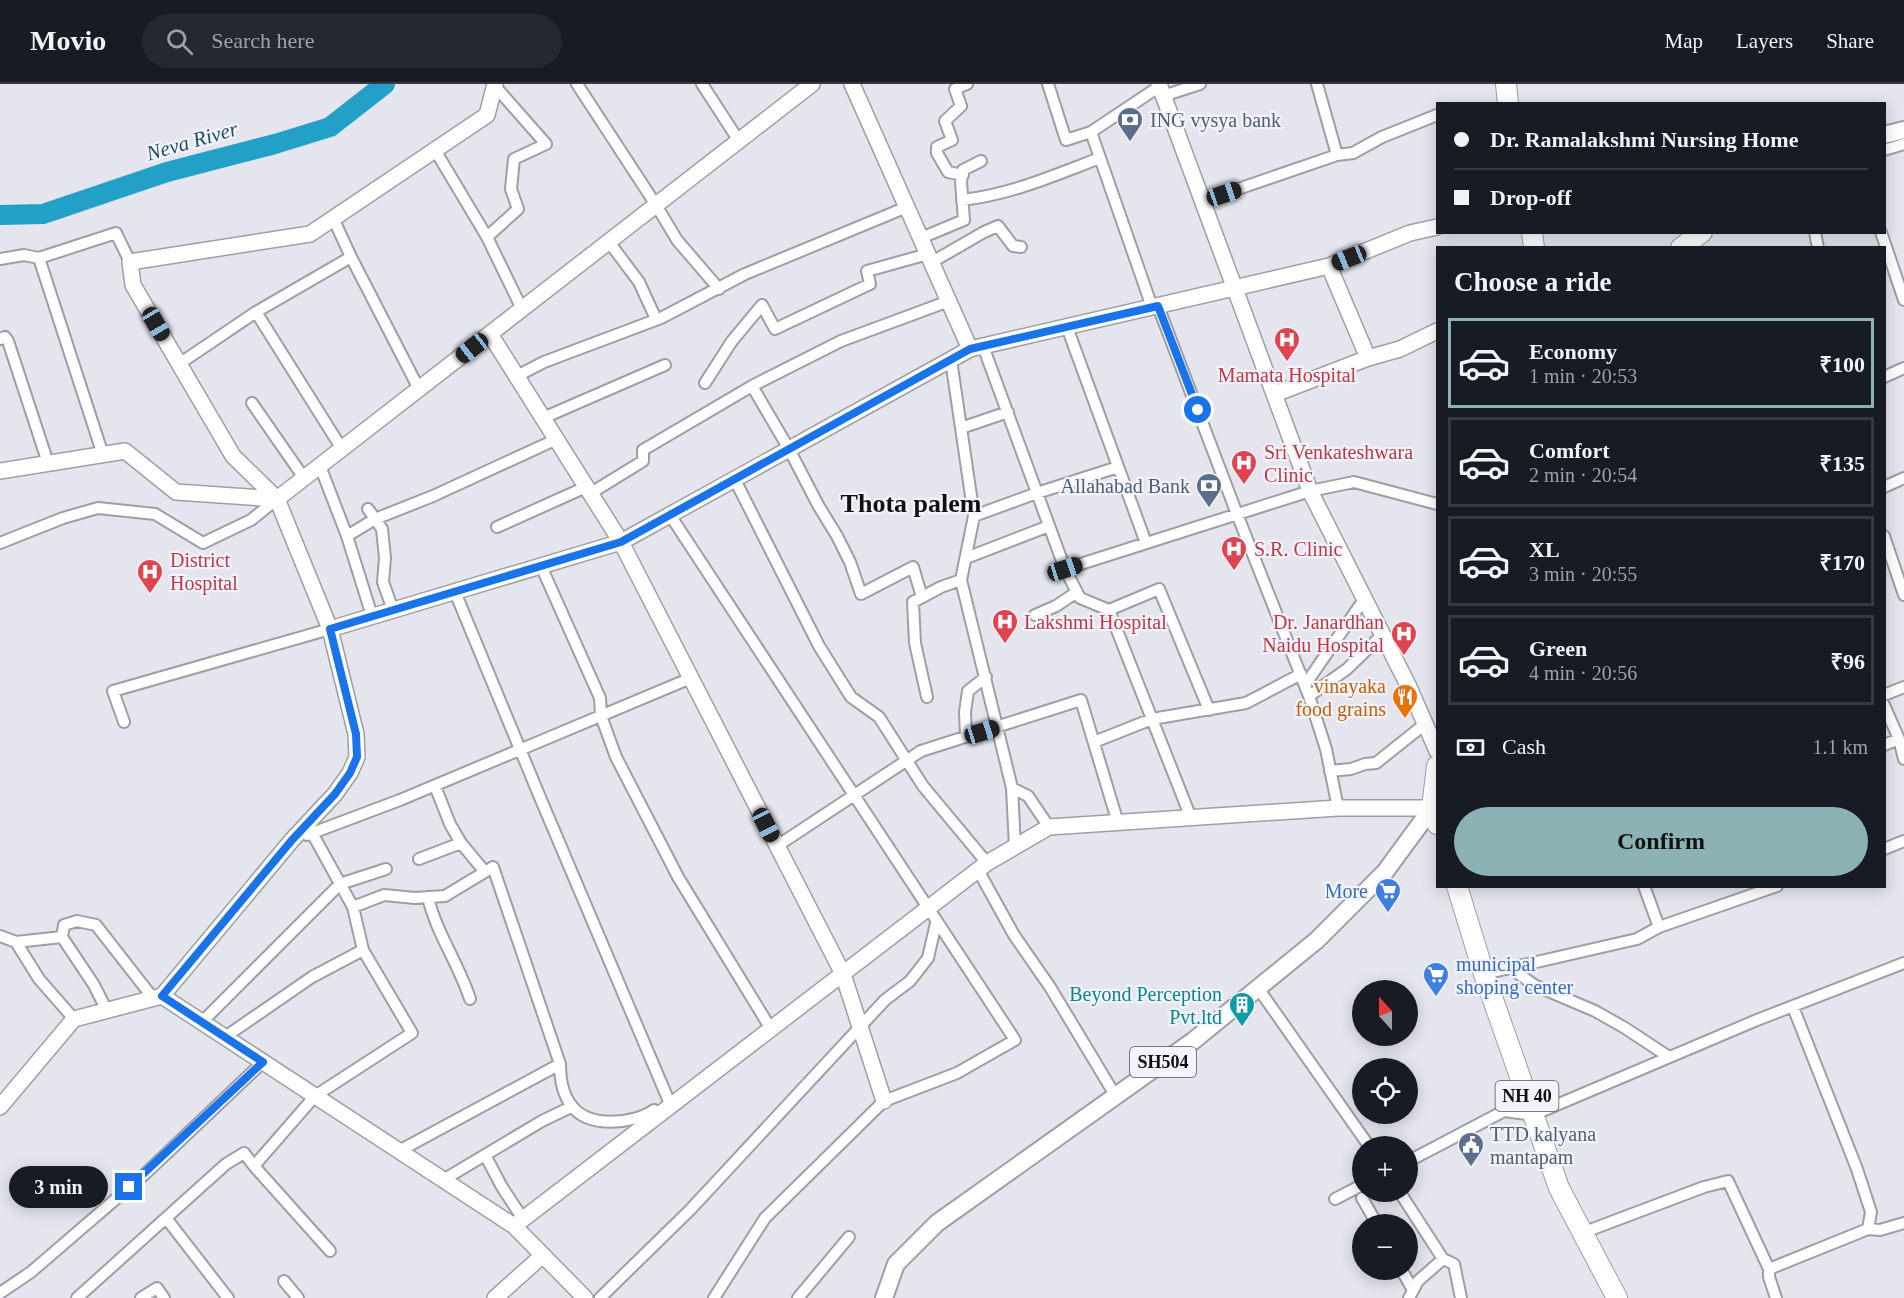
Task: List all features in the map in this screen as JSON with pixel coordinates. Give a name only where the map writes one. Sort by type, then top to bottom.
[{"type":"highway","points":[[1506,84],[1508,102]]},
{"type":"highway","points":[[1684,246],[1699,234]]},
{"type":"highway","points":[[1435,813],[1436,790]]},
{"type":"highway","name":"NH 40","points":[[1458,888],[1484,974],[1559,1188],[1617,1298]]},
{"type":"main road","points":[[1886,134],[1904,130]]},
{"type":"main road","name":"SH504","points":[[884,1298],[896,1264],[937,1223],[1193,1041],[1317,940],[1385,872],[1435,813]]},
{"type":"street","points":[[130,262],[310,234],[487,115],[494,84]]},
{"type":"street","points":[[487,237],[518,209],[511,189],[514,159],[546,144],[494,84]]},
{"type":"street","points":[[577,84],[677,240],[719,289]]},
{"type":"street","points":[[702,84],[739,141]]},
{"type":"street","points":[[0,543],[63,518],[98,508],[155,514],[203,543],[251,520],[812,84]]},
{"type":"street","points":[[852,84],[949,301],[977,348],[1008,412],[1065,569],[1080,598],[1109,610],[1159,589],[1209,710]]},
{"type":"street","points":[[963,175],[948,172],[937,153],[937,147],[952,140],[945,121],[961,106],[956,89],[967,84]]},
{"type":"street","points":[[1048,84],[1066,140],[1091,132],[1160,89],[1200,84]]},
{"type":"street","points":[[1317,84],[1337,155]]},
{"type":"street","points":[[1160,89],[1310,491],[1383,634],[1436,749]]},
{"type":"street","points":[[1203,201],[1337,155],[1353,153],[1382,137],[1436,115]]},
{"type":"street","points":[[1091,132],[1155,307],[1303,679],[1326,748],[1338,808]]},
{"type":"street","points":[[1886,149],[1904,144]]},
{"type":"street","points":[[435,150],[487,237],[522,309]]},
{"type":"street","points":[[962,200],[1003,194],[1100,158]]},
{"type":"street","points":[[921,238],[964,220],[963,170],[981,161]]},
{"type":"street","points":[[517,376],[544,362],[656,319],[745,274],[907,207]]},
{"type":"street","points":[[333,218],[419,389]]},
{"type":"street","points":[[705,383],[732,341],[762,305],[775,329],[870,284],[867,271],[930,258],[998,226],[1013,246],[1021,247]]},
{"type":"street","points":[[124,722],[113,691],[621,542],[951,360],[977,348],[1329,266],[1410,233],[1436,227]]},
{"type":"street","points":[[0,260],[24,255],[39,258],[116,233],[130,262],[133,285],[233,456],[277,499],[330,629],[356,734],[357,757],[350,773],[335,794],[292,840],[158,997],[74,1019],[0,1107]]},
{"type":"street","points":[[609,242],[639,282],[656,319]]},
{"type":"street","points":[[1886,247],[1904,300]]},
{"type":"street","points":[[179,364],[256,312],[351,257]]},
{"type":"street","points":[[39,258],[102,454]]},
{"type":"street","points":[[1329,266],[1368,358]]},
{"type":"street","points":[[497,526],[589,490],[644,461],[643,450],[752,386],[841,341],[949,301]]},
{"type":"street","points":[[256,312],[342,449]]},
{"type":"street","points":[[1067,327],[1146,543]]},
{"type":"street","points":[[1275,394],[1368,358],[1400,349],[1436,331]]},
{"type":"street","points":[[490,334],[621,542],[691,678],[843,974],[884,1101]]},
{"type":"street","points":[[0,339],[5,338],[8,341],[48,463]]},
{"type":"street","points":[[951,360],[974,516],[961,580],[1012,788],[1015,847]]},
{"type":"street","points":[[543,418],[665,365]]},
{"type":"street","points":[[1886,376],[1904,369]]},
{"type":"street","points":[[752,386],[837,536],[850,562],[861,594],[913,567],[922,597]]},
{"type":"street","points":[[252,403],[304,478]]},
{"type":"street","points":[[961,428],[1008,412]]},
{"type":"street","points":[[346,536],[372,514],[433,496],[556,439]]},
{"type":"street","points":[[0,471],[125,451],[176,492],[277,499]]},
{"type":"street","points":[[320,466],[372,616]]},
{"type":"street","points":[[974,516],[1118,467]]},
{"type":"street","points":[[1886,486],[1904,478]]},
{"type":"street","points":[[735,480],[819,646],[851,697],[879,717],[923,786],[982,867],[1014,934],[1050,987],[1115,1095]]},
{"type":"street","points":[[1065,569],[1310,491],[1354,482],[1436,504]]},
{"type":"street","points":[[372,514],[382,529],[385,558],[383,582],[393,610]]},
{"type":"street","points":[[670,515],[1015,1040],[957,1073],[884,1101],[765,1218],[714,1298]]},
{"type":"street","points":[[966,558],[1049,526]]},
{"type":"street","points":[[1886,542],[1904,595]]},
{"type":"street","points":[[541,566],[600,698],[601,716],[616,757],[678,877],[771,1029]]},
{"type":"street","points":[[927,697],[915,643],[913,602],[941,587],[961,580]]},
{"type":"street","points":[[455,592],[670,1103]]},
{"type":"street","points":[[1035,615],[1056,606],[1077,592]]},
{"type":"street","points":[[1094,742],[1152,719],[1246,704],[1303,679],[1365,598]]},
{"type":"street","points":[[1109,610],[1191,818]]},
{"type":"street","points":[[1309,696],[1347,669],[1383,634]]},
{"type":"street","points":[[966,737],[965,712],[968,691],[986,677]]},
{"type":"street","points":[[292,840],[435,786],[691,678]]},
{"type":"street","points":[[1886,694],[1904,687]]},
{"type":"street","points":[[777,846],[921,751],[1081,700],[1118,822]]},
{"type":"street","points":[[1886,710],[1899,739],[1904,759]]},
{"type":"street","points":[[1330,771],[1376,763],[1425,724]]},
{"type":"street","points":[[1886,744],[1899,739]]},
{"type":"street","points":[[435,786],[450,824],[461,843],[485,872]]},
{"type":"street","points":[[1012,788],[1028,796],[1049,827]]},
{"type":"street","points":[[519,1223],[670,1103],[771,1029],[982,867],[1049,827],[1338,808],[1435,813]]},
{"type":"street","points":[[254,1166],[315,1096],[412,1033],[363,950],[353,907],[312,833]]},
{"type":"street","points":[[1886,848],[1904,842]]},
{"type":"street","points":[[419,859],[461,843]]},
{"type":"street","points":[[353,907],[384,895],[415,898],[445,896],[493,867],[560,1064],[560,1080],[571,1107],[585,1117],[615,1122],[643,1117],[670,1103]]},
{"type":"street","points":[[202,1022],[340,884],[386,869]]},
{"type":"street","points":[[1645,888],[1659,927]]},
{"type":"street","points":[[1484,974],[1637,939],[1659,927],[1771,888]]},
{"type":"street","points":[[428,897],[432,915],[463,978],[470,999]]},
{"type":"street","points":[[106,1011],[94,985],[62,937],[64,925],[78,921],[96,925],[158,997],[202,1022],[443,1180],[519,1223]]},
{"type":"street","points":[[600,1298],[690,1210],[885,1000],[910,981],[928,958],[936,922]]},
{"type":"street","points":[[0,936],[16,942],[62,937]]},
{"type":"street","points":[[16,942],[39,980],[74,1019]]},
{"type":"street","points":[[225,1037],[312,977],[363,950]]},
{"type":"street","points":[[1418,1156],[1504,1111],[1533,1115],[1793,1006],[1904,963]]},
{"type":"street","points":[[1511,968],[1534,985],[1595,1011],[1669,1057]]},
{"type":"street","points":[[1258,988],[1362,1136]]},
{"type":"street","points":[[1793,1006],[1857,1169],[1871,1212],[1868,1229]]},
{"type":"street","points":[[0,1293],[31,1272],[146,1173],[263,1062]]},
{"type":"street","points":[[399,1151],[560,1064]]},
{"type":"street","points":[[443,1180],[542,1121],[571,1107]]},
{"type":"street","points":[[77,1298],[226,1164],[244,1153],[330,1251]]},
{"type":"street","points":[[486,1155],[519,1223],[543,1255],[585,1298]]},
{"type":"street","points":[[1582,1233],[1704,1187],[1728,1181],[1769,1269],[1769,1277],[1776,1298]]},
{"type":"street","points":[[1335,1199],[1352,1190]]},
{"type":"street","points":[[1406,1202],[1443,1259],[1454,1264],[1461,1298]]},
{"type":"street","points":[[166,1218],[228,1298]]},
{"type":"street","points":[[1769,1269],[1868,1229],[1880,1230],[1904,1223]]},
{"type":"street","points":[[798,1298],[849,1237]]},
{"type":"street","points":[[495,1298],[543,1255]]},
{"type":"street","points":[[1411,1294],[1418,1281],[1443,1259]]},
{"type":"street","points":[[1405,1280],[1411,1294]]},
{"type":"street","points":[[284,1281],[298,1298]]},
{"type":"street","points":[[141,1298],[157,1288],[165,1298]]},
{"type":"waterway","name":"Neva River","points":[[0,215],[43,214],[167,172],[330,127],[385,84]]},
{"type":"place","name":"ING vysya bank","points":[[1130,143]]},
{"type":"place","name":"Mamata Hospital","points":[[1287,363]]},
{"type":"place","name":"Sri Venkateshwara Clinic","points":[[1244,486]]},
{"type":"place","name":"Allahabad Bank","points":[[1209,509]]},
{"type":"place","name":"S.R. Clinic","points":[[1234,572]]},
{"type":"place","name":"District Hospital","points":[[150,595]]},
{"type":"place","name":"Lakshmi Hospital","points":[[1005,645]]},
{"type":"place","name":"Dr. Janardhan Naidu Hospital","points":[[1404,657]]},
{"type":"place","name":"vinayaka food grains","points":[[1405,720]]},
{"type":"place","name":"More","points":[[1388,914]]},
{"type":"place","name":"municipal shoping center","points":[[1436,998]]},
{"type":"place","name":"Beyond Perception Pvt.ltd","points":[[1242,1028]]},
{"type":"place","name":"TTD kalyana mantapam","points":[[1471,1168]]},
{"type":"district","name":"Thota palem","points":[[911,503]]},
{"type":"route","points":[[129,1187],[263,1062],[162,996],[292,840],[335,794],[350,773],[357,757],[356,734],[330,629],[621,542],[970,349],[1158,306],[1198,410]]}]
